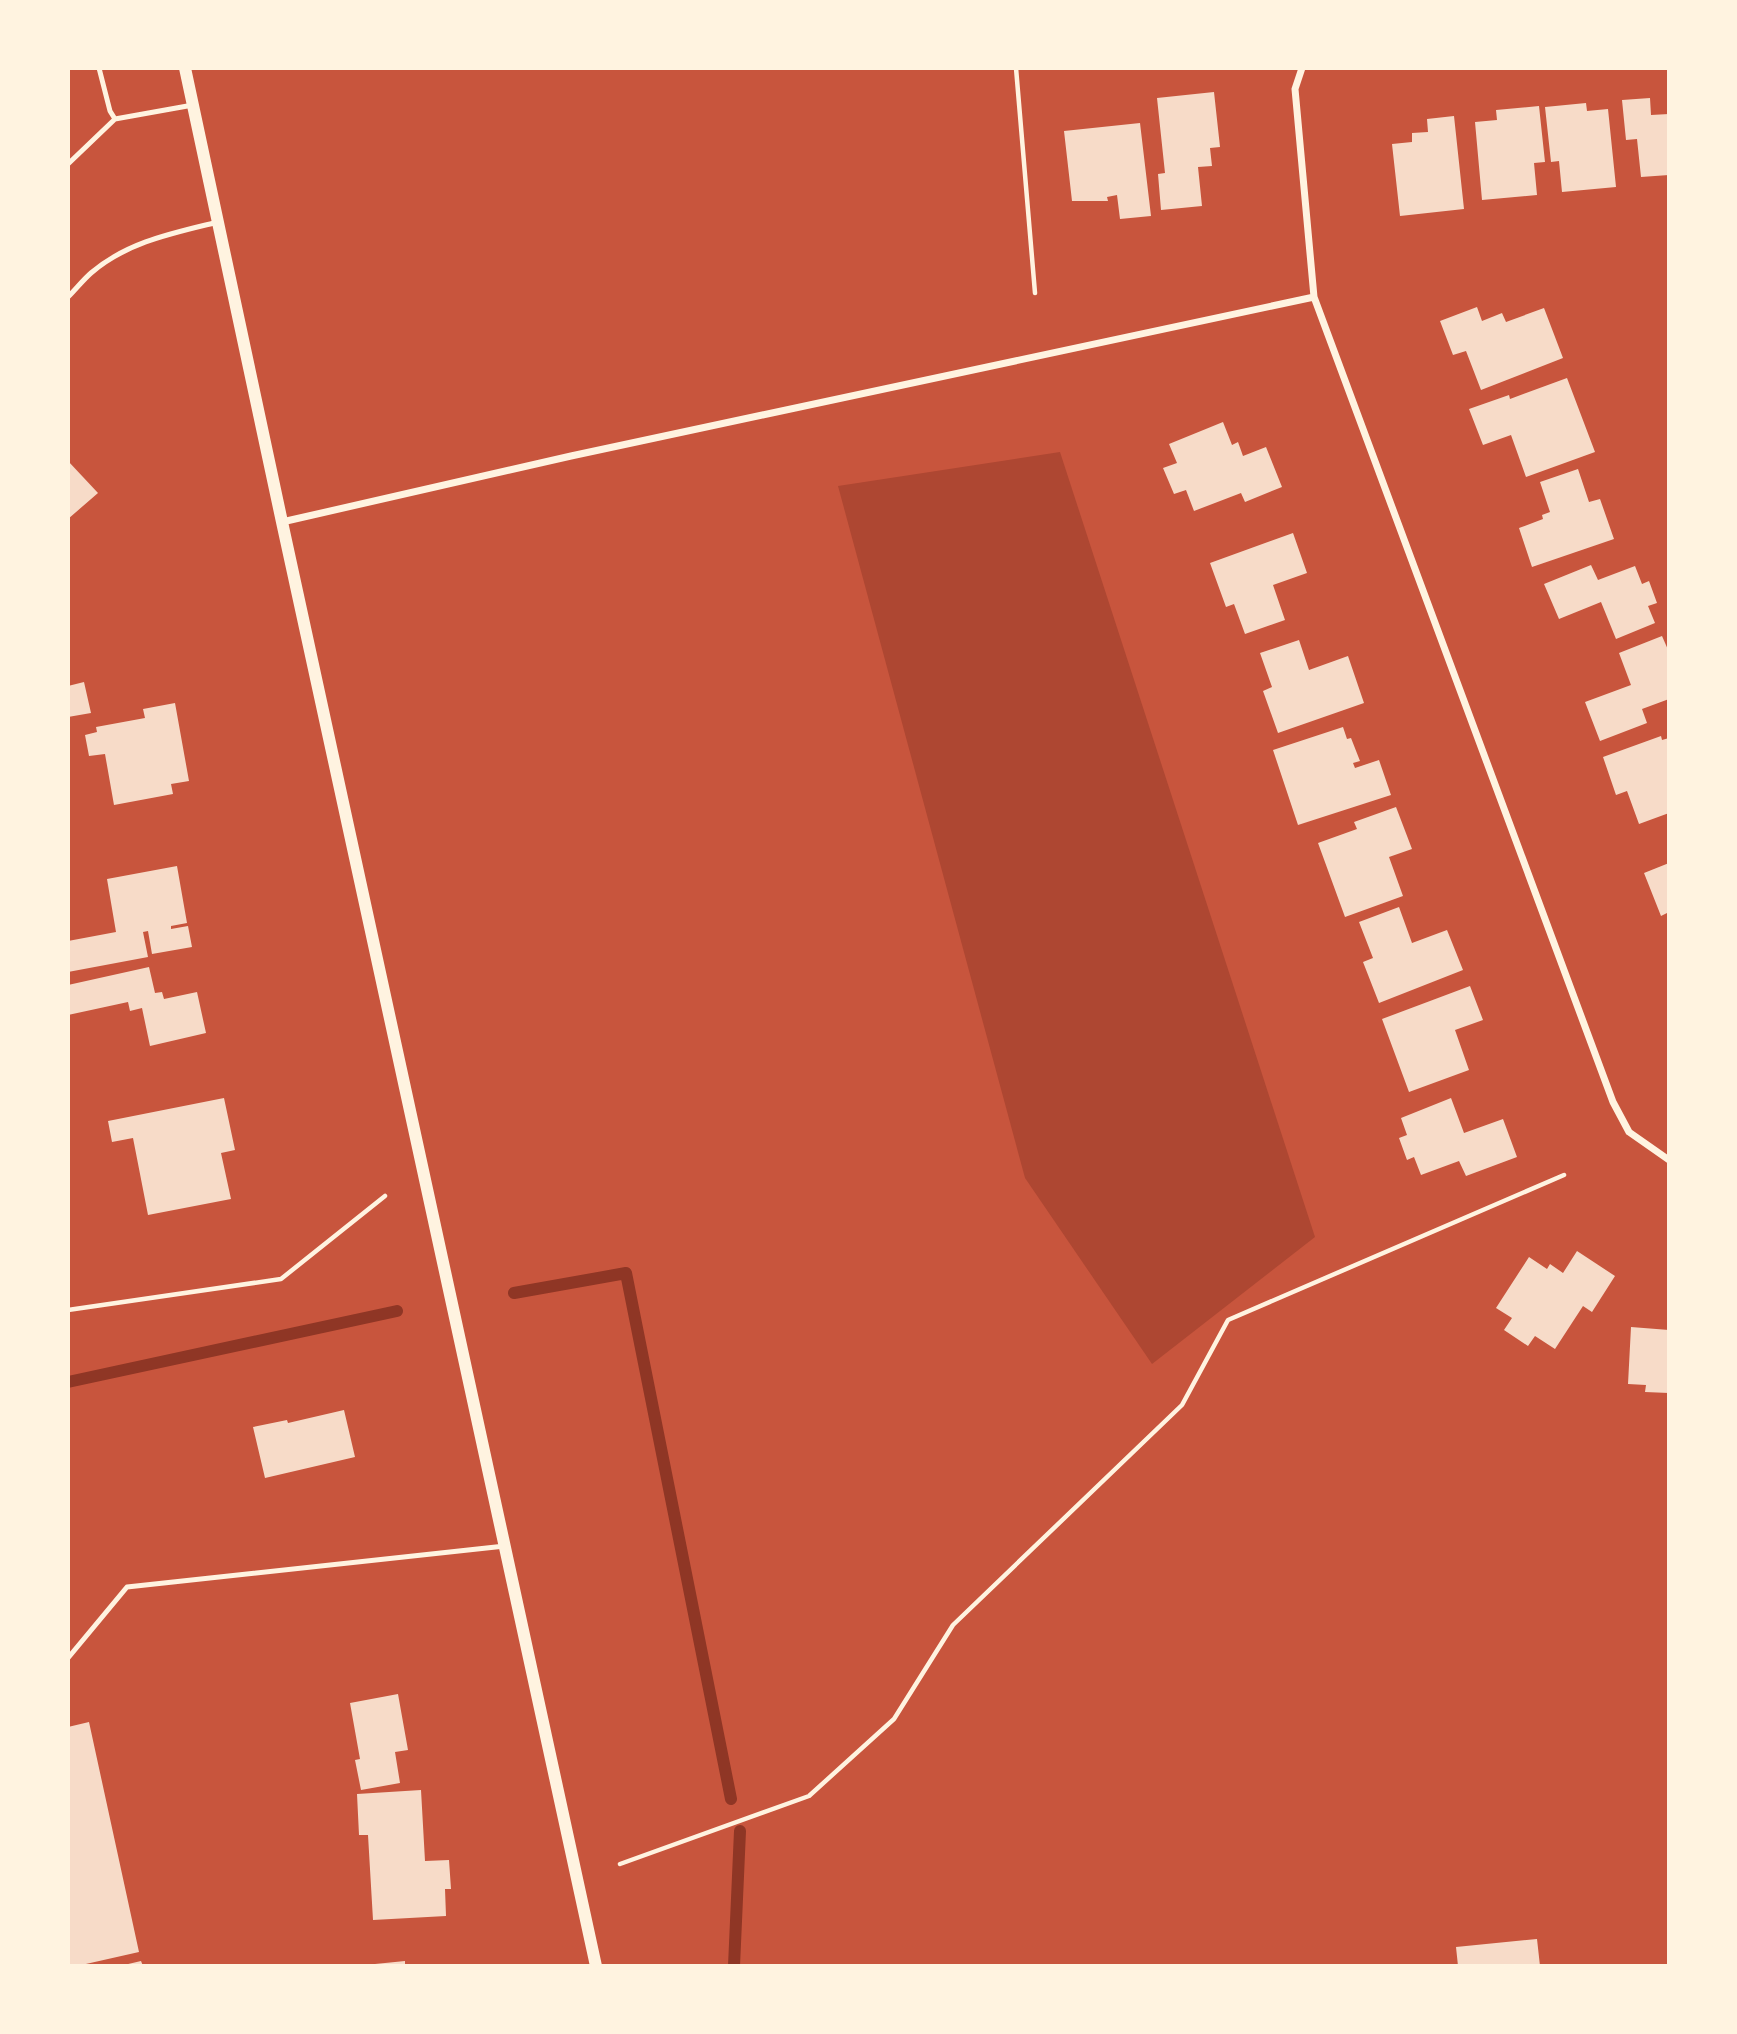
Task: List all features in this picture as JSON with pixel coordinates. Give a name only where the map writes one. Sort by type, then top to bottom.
[{"type":"street","points":[[185,68],[596,1966]]},
{"type":"street","points":[[1302,68],[1295,89],[1314,297],[1613,1102],[1629,1132],[1669,1160]]},
{"type":"street","points":[[282,522],[571,456],[1314,297]]},
{"type":"lane","points":[[99,68],[110,111],[115,119]]},
{"type":"lane","points":[[68,164],[115,119],[193,105]]},
{"type":"lane","points":[[68,297],[91,273],[121,252],[145,241],[218,222]]},
{"type":"lane","points":[[68,1658],[127,1587],[505,1546]]},
{"type":"path","points":[[1016,68],[1035,293]]},
{"type":"path","points":[[620,1864],[809,1796],[894,1719],[953,1625],[1182,1405],[1228,1320],[1564,1175]]},
{"type":"path","points":[[68,1310],[281,1279],[385,1196]]},
{"type":"shaded area","points":[[1060,452],[1315,1237],[1152,1364],[1025,1178],[838,486]]},
{"type":"building","points":[[1214,92],[1220,147],[1210,148],[1212,166],[1198,167],[1202,206],[1161,210],[1158,174],[1165,173],[1157,98]]},
{"type":"building","points":[[1650,98],[1651,115],[1669,114],[1669,175],[1641,177],[1637,139],[1626,140],[1622,100]]},
{"type":"building","points":[[1586,103],[1587,111],[1608,109],[1616,187],[1562,192],[1559,161],[1551,162],[1545,107]]},
{"type":"building","points":[[1539,106],[1545,162],[1534,163],[1537,195],[1482,200],[1475,122],[1497,120],[1496,110]]},
{"type":"building","points":[[1454,116],[1464,209],[1400,216],[1392,144],[1412,142],[1412,133],[1428,132],[1427,119]]},
{"type":"building","points":[[1140,123],[1151,216],[1120,219],[1117,195],[1107,197],[1108,201],[1072,201],[1064,131]]},
{"type":"building","points":[[1477,307],[1482,321],[1502,313],[1506,322],[1544,308],[1563,358],[1481,390],[1466,351],[1453,355],[1440,321]]},
{"type":"building","points":[[1567,378],[1595,452],[1526,477],[1511,435],[1483,445],[1469,409],[1509,395],[1510,399]]},
{"type":"building","points":[[1223,422],[1232,445],[1238,442],[1243,456],[1266,447],[1282,487],[1245,502],[1241,493],[1194,511],[1186,490],[1174,494],[1163,468],[1177,463],[1169,444]]},
{"type":"building","points":[[68,461],[98,493],[68,519]]},
{"type":"building","points":[[1578,469],[1589,502],[1600,499],[1614,539],[1532,567],[1519,528],[1543,519],[1542,515],[1550,512],[1540,482]]},
{"type":"building","points":[[1293,533],[1307,573],[1273,585],[1285,620],[1245,634],[1234,604],[1226,607],[1210,563]]},
{"type":"building","points":[[1591,565],[1598,580],[1635,566],[1642,584],[1649,581],[1657,603],[1648,606],[1655,623],[1616,639],[1601,602],[1559,619],[1544,584]]},
{"type":"building","points":[[1662,636],[1669,652],[1669,699],[1642,709],[1647,723],[1600,741],[1585,702],[1631,685],[1619,653]]},
{"type":"building","points":[[1299,640],[1309,670],[1348,656],[1364,703],[1278,733],[1263,691],[1272,687],[1260,653]]},
{"type":"building","points":[[84,682],[91,713],[68,717],[68,686]]},
{"type":"building","points":[[175,703],[189,781],[171,784],[173,794],[114,805],[105,754],[89,756],[85,735],[97,732],[96,727],[145,718],[143,709]]},
{"type":"building","points":[[1343,727],[1347,739],[1351,738],[1360,761],[1353,763],[1355,768],[1379,760],[1391,795],[1298,825],[1273,750]]},
{"type":"building","points":[[1661,736],[1662,740],[1669,738],[1669,813],[1639,824],[1627,791],[1616,795],[1603,757]]},
{"type":"building","points":[[1396,807],[1412,849],[1389,857],[1403,896],[1345,917],[1318,843],[1357,829],[1354,822]]},
{"type":"building","points":[[1669,863],[1669,912],[1661,916],[1644,873]]},
{"type":"building","points":[[177,866],[187,923],[171,926],[171,929],[188,926],[192,947],[152,954],[148,931],[143,932],[148,957],[68,972],[68,941],[116,932],[107,879]]},
{"type":"building","points":[[1399,907],[1412,943],[1447,930],[1463,970],[1379,1003],[1363,962],[1373,958],[1359,922]]},
{"type":"building","points":[[149,967],[155,993],[162,992],[164,999],[197,992],[206,1033],[150,1046],[142,1008],[130,1011],[128,1002],[68,1015],[68,985]]},
{"type":"building","points":[[1470,986],[1483,1020],[1455,1030],[1469,1070],[1409,1092],[1382,1019]]},
{"type":"building","points":[[224,1098],[235,1150],[221,1153],[231,1199],[148,1215],[133,1138],[112,1142],[108,1121]]},
{"type":"building","points":[[1451,1098],[1464,1133],[1503,1119],[1517,1157],[1466,1176],[1459,1161],[1421,1175],[1414,1157],[1407,1160],[1399,1138],[1407,1135],[1401,1118]]},
{"type":"building","points":[[1577,1251],[1615,1276],[1592,1312],[1583,1306],[1555,1349],[1535,1336],[1528,1346],[1504,1330],[1512,1318],[1496,1308],[1529,1257],[1547,1269],[1550,1264],[1563,1273]]},
{"type":"building","points":[[1631,1327],[1669,1330],[1669,1393],[1645,1392],[1646,1385],[1628,1384]]},
{"type":"building","points":[[344,1410],[355,1457],[265,1478],[253,1427],[287,1420],[288,1423]]},
{"type":"building","points":[[398,1694],[408,1750],[395,1752],[400,1783],[361,1790],[355,1760],[360,1759],[350,1703]]},
{"type":"building","points":[[89,1722],[139,1952],[68,1966],[68,1727]]},
{"type":"building","points":[[421,1790],[425,1861],[449,1860],[451,1889],[445,1889],[446,1916],[373,1920],[368,1835],[359,1835],[357,1794]]},
{"type":"building","points":[[1537,1939],[1540,1966],[1458,1966],[1456,1947]]},
{"type":"building","points":[[141,1961],[143,1966],[124,1966],[124,1965]]},
{"type":"building","points":[[405,1961],[405,1966],[375,1966],[375,1964]]},
{"type":"waterway","points":[[514,1293],[626,1273],[731,1799]]},
{"type":"waterway","points":[[68,1382],[397,1311]]},
{"type":"waterway","points":[[734,1966],[740,1831]]}]
